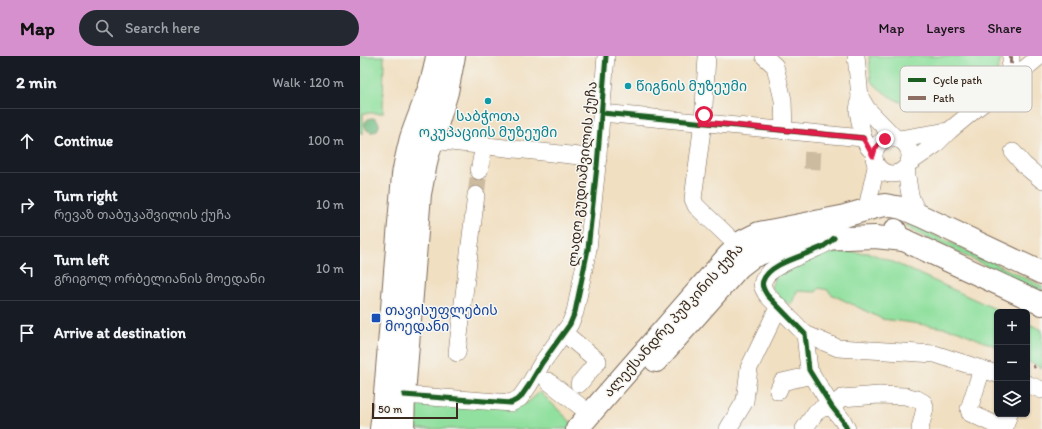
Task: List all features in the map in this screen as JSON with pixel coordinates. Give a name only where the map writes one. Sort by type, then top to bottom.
[{"type":"main road","points":[[381,429],[387,378],[403,175],[412,138],[431,83],[437,56]]},
{"type":"main road","points":[[403,429],[404,395],[420,194],[427,158],[448,92],[454,56]]},
{"type":"main road","name":"ალექსანდრე პუშკინის ქუჩა","points":[[587,424],[687,302],[736,247],[743,241],[759,233],[841,217],[885,205],[902,208],[1042,273]]},
{"type":"main road","points":[[904,240],[898,237],[895,230],[898,219],[902,216],[910,214],[920,216]]},
{"type":"main road","name":"ალექსანდრე პუშკინის ქუჩა","points":[[587,424],[640,378],[739,267],[752,257],[788,243],[834,238],[875,237],[904,240],[1042,304]]},
{"type":"street","name":"ლადო გუდიაშვილის ქუჩა","points":[[404,395],[511,403],[520,398],[529,386],[542,363],[570,324],[575,312],[588,249],[598,158],[606,56]]},
{"type":"street","points":[[764,56],[775,66],[783,100],[784,131]]},
{"type":"street","points":[[856,56],[860,97],[858,111],[863,138],[880,171],[891,175],[897,174],[935,145],[949,131],[973,112]]},
{"type":"street","points":[[1028,66],[1040,56]]},
{"type":"street","points":[[707,57],[703,122],[693,199],[696,206],[733,241],[736,247]]},
{"type":"street","points":[[1010,66],[1011,63],[1019,59]]},
{"type":"street","points":[[860,97],[867,109],[908,147],[910,158],[908,166],[910,198],[913,207],[920,216]]},
{"type":"street","points":[[602,113],[784,131],[813,140],[863,138]]},
{"type":"street","points":[[864,211],[868,202],[875,161],[875,149],[879,143],[885,139],[898,139],[949,131]]},
{"type":"street","points":[[432,140],[598,158]]},
{"type":"street","points":[[479,171],[484,146]]},
{"type":"street","points":[[1013,152],[1024,165],[1042,180]]},
{"type":"street","points":[[457,353],[476,195]]},
{"type":"street","points":[[834,238],[824,246],[774,268],[768,273],[763,282],[763,288],[767,295],[805,334],[838,348],[935,354],[990,372],[969,409],[970,413],[1004,429],[1008,417]]},
{"type":"street","points":[[728,429],[745,401],[749,368],[779,306]]},
{"type":"street","points":[[564,333],[598,361],[579,384]]},
{"type":"street","points":[[805,334],[809,370],[847,429]]},
{"type":"street","points":[[778,391],[782,382],[812,375]]},
{"type":"street","points":[[548,381],[587,424]]},
{"type":"street","points":[[1030,385],[1042,390]]},
{"type":"street","points":[[804,429],[816,412],[822,408],[832,407],[842,398],[879,395],[905,396],[917,399],[924,403],[925,408],[920,429]]},
{"type":"green space","points":[[360,56],[384,56],[383,113],[363,113],[363,133],[360,133]]},
{"type":"green space","points":[[869,56],[1002,56],[999,66],[900,66],[900,101],[884,93],[871,81]]},
{"type":"green space","points":[[372,118],[377,120],[379,125],[377,130],[372,132],[367,130],[365,125],[367,120]]},
{"type":"green space","points":[[909,223],[1042,286],[1042,292],[921,235],[907,227],[907,224]]},
{"type":"green space","points":[[846,252],[869,253],[893,262],[995,309],[994,309],[994,346],[956,330],[882,319],[831,294],[828,290],[819,288],[816,292],[797,291],[791,305],[780,298],[771,287],[774,279],[781,271],[823,254]]},
{"type":"green space","points":[[1030,324],[1042,330],[1042,368],[1030,362]]},
{"type":"green space","points":[[540,392],[573,424],[569,429],[413,429],[414,402],[520,405],[527,403]]},
{"type":"tunnel","points":[[812,169],[813,147]]},
{"type":"tunnel","points":[[476,195],[479,171]]},
{"type":"marked path","points":[[1010,66],[1011,56]]},
{"type":"cycle path","points":[[404,395],[511,403],[520,398],[542,363],[570,324],[575,312],[588,249],[597,166],[606,56]]},
{"type":"cycle path","points":[[602,113],[863,138]]},
{"type":"cycle path","points":[[834,238],[824,246],[781,264],[773,269],[767,274],[762,285],[767,295],[805,334],[809,370],[847,429]]},
{"type":"place","name":"წიგნის მუზეუმი","points":[[628,86]]},
{"type":"place","name":"საბჭოთა ოკუპაციის მუზეუმი","points":[[488,101]]},
{"type":"place","name":"თავისუფლების მოედანი","points":[[376,318]]},
{"type":"route","points":[[704,115],[703,122],[863,138],[873,156],[879,143],[885,139]]}]
